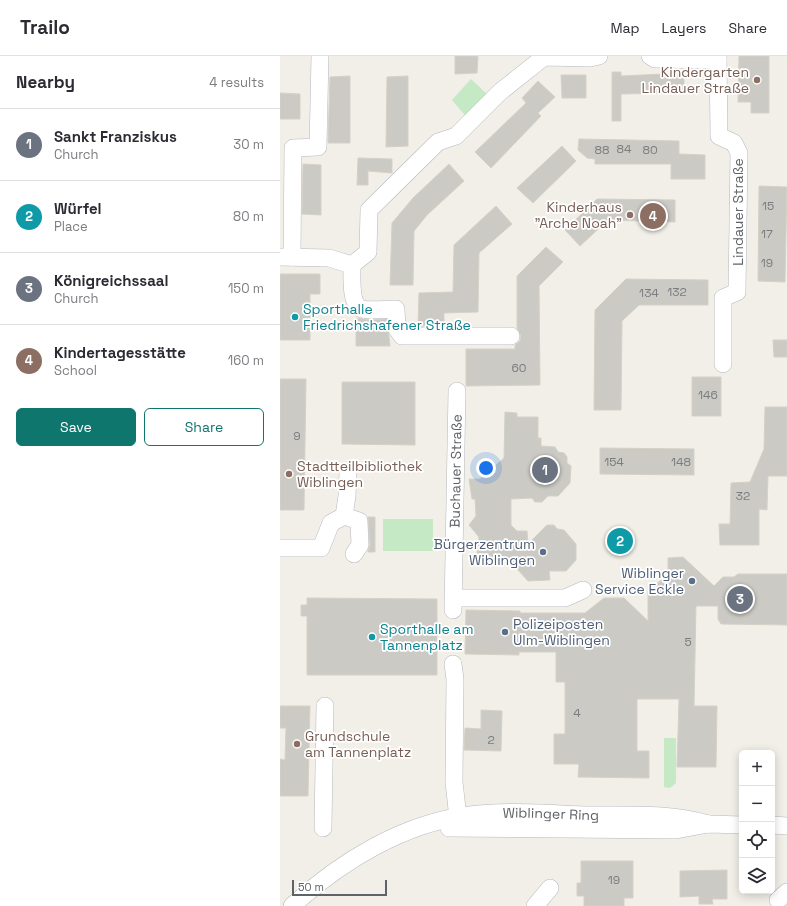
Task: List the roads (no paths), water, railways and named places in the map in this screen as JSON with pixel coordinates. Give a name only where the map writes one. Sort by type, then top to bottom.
[{"type":"street","points":[[320,56],[318,147],[293,148],[286,257],[329,258],[352,265]]},
{"type":"street","points":[[352,265],[368,252],[369,210],[438,142],[456,136],[466,128],[524,64],[544,57],[590,58],[599,56]]},
{"type":"street","name":"Lindauer Straße","points":[[650,56],[654,59],[718,58],[719,136],[734,143],[739,153],[737,292],[723,298],[723,364]]},
{"type":"street","points":[[352,265],[353,298],[356,305],[362,308],[396,309],[396,329],[402,336],[511,336]]},
{"type":"street","name":"Buchauer Straße","points":[[457,391],[454,604],[565,598],[583,590]]},
{"type":"street","points":[[344,516],[348,472]]},
{"type":"street","points":[[280,548],[321,548],[331,523],[344,516],[359,521],[360,545],[354,554]]},
{"type":"street","points":[[453,664],[455,679],[454,782],[458,822]]},
{"type":"street","points":[[323,828],[325,706]]},
{"type":"street","name":"Wiblinger Ring","points":[[292,906],[316,885],[343,865],[396,837],[428,824],[458,822],[513,813],[676,817],[708,824],[739,825]]},
{"type":"street","points":[[775,826],[787,826]]},
{"type":"street","points":[[535,906],[550,888]]},
{"type":"place","name":"Kindergarten Lindauer Straße","points":[[757,80]]},
{"type":"place","name":"Kinderhaus \"Arche Noah\"","points":[[630,215]]},
{"type":"place","name":"Kindertagesstätte","points":[[653,216]]},
{"type":"place","name":"Sporthalle Friedrichshafener Straße","points":[[295,317]]},
{"type":"place","name":"Sankt Franziskus","points":[[545,470]]},
{"type":"place","name":"Stadtteilbibliothek Wiblingen","points":[[289,474]]},
{"type":"place","name":"Würfel","points":[[620,541]]},
{"type":"place","name":"Bürgerzentrum Wiblingen","points":[[543,552]]},
{"type":"place","name":"Wiblinger Service Eckle","points":[[692,581]]},
{"type":"place","name":"Königreichssaal","points":[[740,599]]},
{"type":"place","name":"Polizeiposten Ulm-Wiblingen","points":[[505,632]]},
{"type":"place","name":"Sporthalle am Tannenplatz","points":[[372,637]]},
{"type":"place","name":"Grundschule am Tannenplatz","points":[[297,744]]}]
